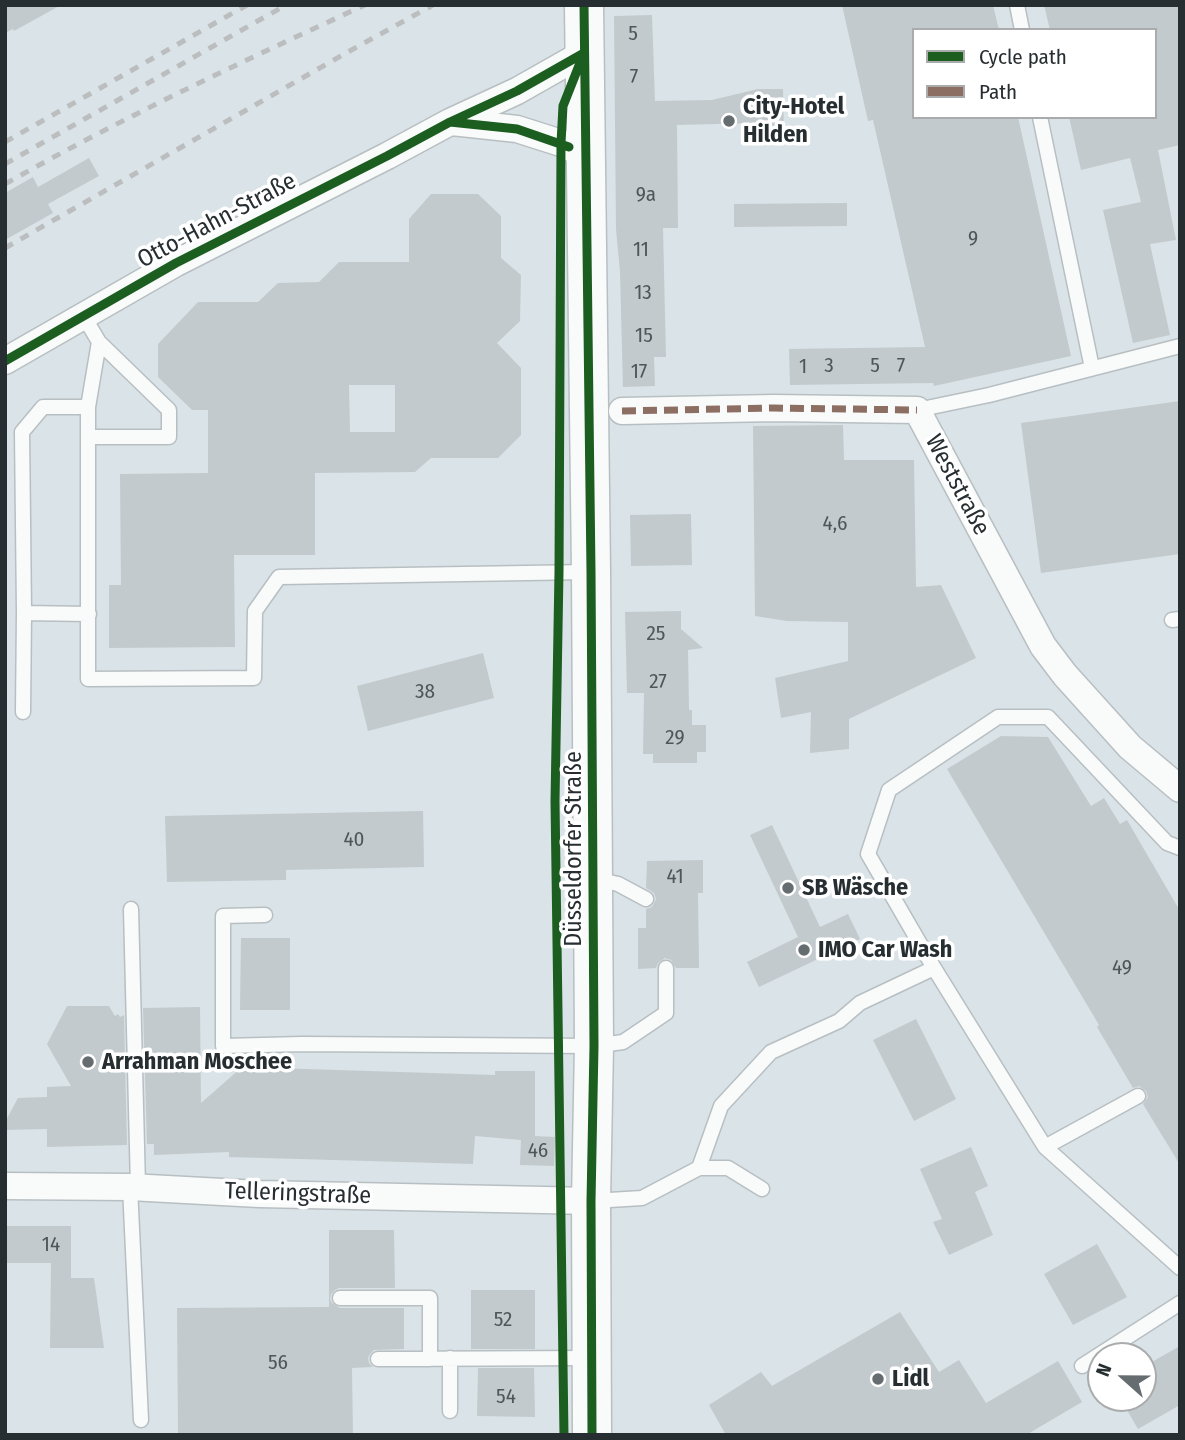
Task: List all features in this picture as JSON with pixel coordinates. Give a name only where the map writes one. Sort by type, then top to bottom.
[{"type":"main road","name":"Düsseldorfer Straße","points":[[584,5],[594,1046],[591,1201],[592,1435]]},
{"type":"street","name":"Otto-Hahn-Straße","points":[[5,361],[176,263],[450,122],[517,91],[584,53]]},
{"type":"street","points":[[450,122],[517,129],[585,155]]},
{"type":"street","name":"Weststraße","points":[[622,411],[774,408],[917,410],[1043,646],[1130,747],[1180,789]]},
{"type":"street","name":"Telleringstraße","points":[[5,1186],[134,1187],[258,1194],[591,1201]]},
{"type":"lane","points":[[1017,5],[1022,28]]},
{"type":"lane","points":[[1040,119],[1093,368]]},
{"type":"lane","points":[[83,315],[99,342],[169,410],[169,438],[88,437]]},
{"type":"lane","points":[[99,342],[88,407],[88,679],[254,678],[255,611],[279,577],[591,572]]},
{"type":"lane","points":[[917,410],[989,395],[1180,346]]},
{"type":"lane","points":[[23,712],[22,432],[43,407],[88,407]]},
{"type":"lane","points":[[24,613],[89,614]]},
{"type":"lane","points":[[1180,848],[1167,844],[1048,717],[998,717],[889,790],[869,854],[934,968],[1045,1147],[1180,1268]]},
{"type":"lane","points":[[593,878],[618,884],[646,899]]},
{"type":"lane","points":[[131,909],[134,1187],[141,1420]]},
{"type":"lane","points":[[265,915],[223,916],[223,1046],[594,1046],[623,1042],[666,1013],[666,968]]},
{"type":"lane","points":[[699,1168],[721,1106],[771,1052],[839,1021],[860,1003],[934,968]]},
{"type":"lane","points":[[1045,1147],[1138,1096]]},
{"type":"lane","points":[[591,1201],[642,1198],[699,1168],[728,1168],[762,1189]]},
{"type":"lane","points":[[340,1297],[430,1298],[430,1359]]},
{"type":"lane","points":[[1082,1366],[1180,1303]]},
{"type":"lane","points":[[450,1358],[450,1411]]},
{"type":"lane","points":[[378,1359],[592,1358]]},
{"type":"building","points":[[5,5],[61,5],[14,31],[13,29],[5,33]]},
{"type":"building","points":[[842,5],[993,5],[999,28],[912,28],[912,119],[1018,119],[1071,356],[934,386],[933,383],[790,385],[789,349],[925,347],[873,120],[868,121]]},
{"type":"building","points":[[1044,5],[1180,5],[1180,145],[1158,150],[1176,240],[1150,244],[1170,335],[1133,343],[1103,210],[1141,202],[1130,158],[1081,170],[1069,119],[1157,119],[1157,28],[1050,28]]},
{"type":"building","points":[[652,15],[655,101],[712,100],[758,89],[783,89],[784,134],[757,134],[757,123],[677,125],[678,228],[663,228],[666,357],[654,357],[655,386],[623,387],[616,229],[614,16]]},
{"type":"building","points":[[89,158],[99,176],[48,204],[53,213],[5,240],[5,193],[33,177],[38,187]]},
{"type":"building","points":[[431,194],[478,194],[501,216],[501,258],[521,275],[520,321],[497,343],[521,368],[521,435],[498,458],[431,458],[415,472],[315,473],[315,555],[234,555],[235,647],[109,648],[109,585],[121,585],[120,474],[208,473],[208,410],[192,410],[158,377],[158,344],[198,302],[258,302],[278,283],[319,282],[339,262],[409,262],[409,219]],"holes":[[[349,385],[395,385],[395,432],[350,432]]]},
{"type":"building","points":[[847,203],[847,226],[734,227],[734,204]]},
{"type":"building","points":[[1180,401],[1180,554],[1041,573],[1021,423]]},
{"type":"building","points":[[843,425],[844,460],[914,460],[916,587],[941,585],[976,658],[849,719],[849,749],[810,753],[811,712],[781,718],[775,678],[848,661],[848,622],[787,621],[755,616],[753,426]]},
{"type":"building","points":[[691,514],[692,565],[631,566],[630,515]]},
{"type":"building","points":[[681,611],[681,629],[703,648],[688,650],[689,710],[692,710],[692,725],[706,725],[706,752],[697,752],[697,763],[653,763],[653,754],[643,754],[644,693],[627,693],[625,612]]},
{"type":"building","points":[[483,653],[494,698],[368,731],[357,686]]},
{"type":"building","points":[[1001,736],[1048,737],[1091,806],[1104,798],[1120,824],[1127,820],[1180,911],[1180,1165],[1143,1104],[1148,1097],[1146,1091],[1139,1086],[1133,1088],[1097,1027],[1099,1025],[947,769]]},
{"type":"building","points":[[423,811],[424,867],[286,870],[286,880],[167,882],[165,816]]},
{"type":"building","points":[[772,825],[820,927],[848,914],[860,939],[759,987],[747,962],[798,937],[750,835]]},
{"type":"building","points":[[703,860],[703,893],[698,893],[699,968],[676,968],[671,960],[665,958],[656,968],[638,969],[638,928],[646,928],[646,909],[652,907],[656,899],[654,893],[646,888],[647,861]]},
{"type":"building","points":[[241,938],[290,938],[290,1010],[240,1010]]},
{"type":"building","name":"Arrahman Moschee","points":[[67,1006],[109,1006],[115,1016],[124,1015],[127,1145],[47,1147],[47,1129],[5,1130],[5,1122],[18,1098],[47,1097],[47,1087],[71,1086],[47,1044]]},
{"type":"building","points":[[200,1007],[201,1103],[242,1067],[495,1075],[495,1071],[535,1071],[535,1136],[555,1137],[554,1166],[520,1165],[521,1140],[475,1136],[473,1164],[229,1157],[229,1152],[154,1155],[154,1144],[147,1144],[143,1008]]},
{"type":"building","points":[[916,1019],[956,1099],[914,1121],[873,1040]]},
{"type":"building","points":[[971,1147],[988,1186],[975,1192],[993,1235],[949,1255],[933,1222],[942,1219],[920,1169]]},
{"type":"building","points":[[5,1226],[71,1226],[71,1278],[94,1278],[104,1348],[50,1348],[51,1263],[5,1263]]},
{"type":"building","points":[[329,1230],[394,1230],[395,1288],[339,1288],[331,1294],[332,1303],[340,1308],[404,1308],[404,1349],[374,1350],[368,1358],[373,1367],[352,1368],[353,1435],[178,1435],[177,1308],[329,1307]]},
{"type":"building","points":[[1097,1244],[1127,1297],[1073,1325],[1044,1274]]},
{"type":"building","points":[[471,1290],[535,1290],[535,1349],[471,1349]]},
{"type":"building","name":"Lidl","points":[[900,1312],[939,1372],[959,1360],[986,1403],[1058,1361],[1082,1402],[1026,1435],[726,1435],[709,1405],[761,1372],[772,1386]]},
{"type":"building","points":[[1180,1346],[1180,1405],[1138,1429],[1128,1412],[1157,1412],[1157,1359]]},
{"type":"building","points":[[478,1368],[534,1368],[535,1417],[477,1416]]},
{"type":"railway","points":[[5,142],[247,5]]},
{"type":"railway","points":[[5,164],[286,5]]},
{"type":"railway","points":[[5,184],[183,91],[365,5]]},
{"type":"railway","points":[[5,248],[433,5]]},
{"type":"marked path","points":[[622,411],[774,408],[917,410]]},
{"type":"cycle path","points":[[584,5],[594,1046],[591,1201],[592,1435]]},
{"type":"cycle path","points":[[5,361],[176,263],[450,122],[517,91],[584,53]]},
{"type":"cycle path","points":[[564,1435],[555,801],[561,143],[563,106],[580,63]]},
{"type":"cycle path","points":[[450,122],[517,129],[569,147]]},
{"type":"place","name":"City-Hotel Hilden","points":[[729,121]]},
{"type":"place","name":"SB Wäsche","points":[[788,888]]},
{"type":"place","name":"IMO Car Wash","points":[[804,950]]},
{"type":"place","name":"Arrahman Moschee","points":[[88,1062]]},
{"type":"place","name":"Lidl","points":[[878,1379]]}]
